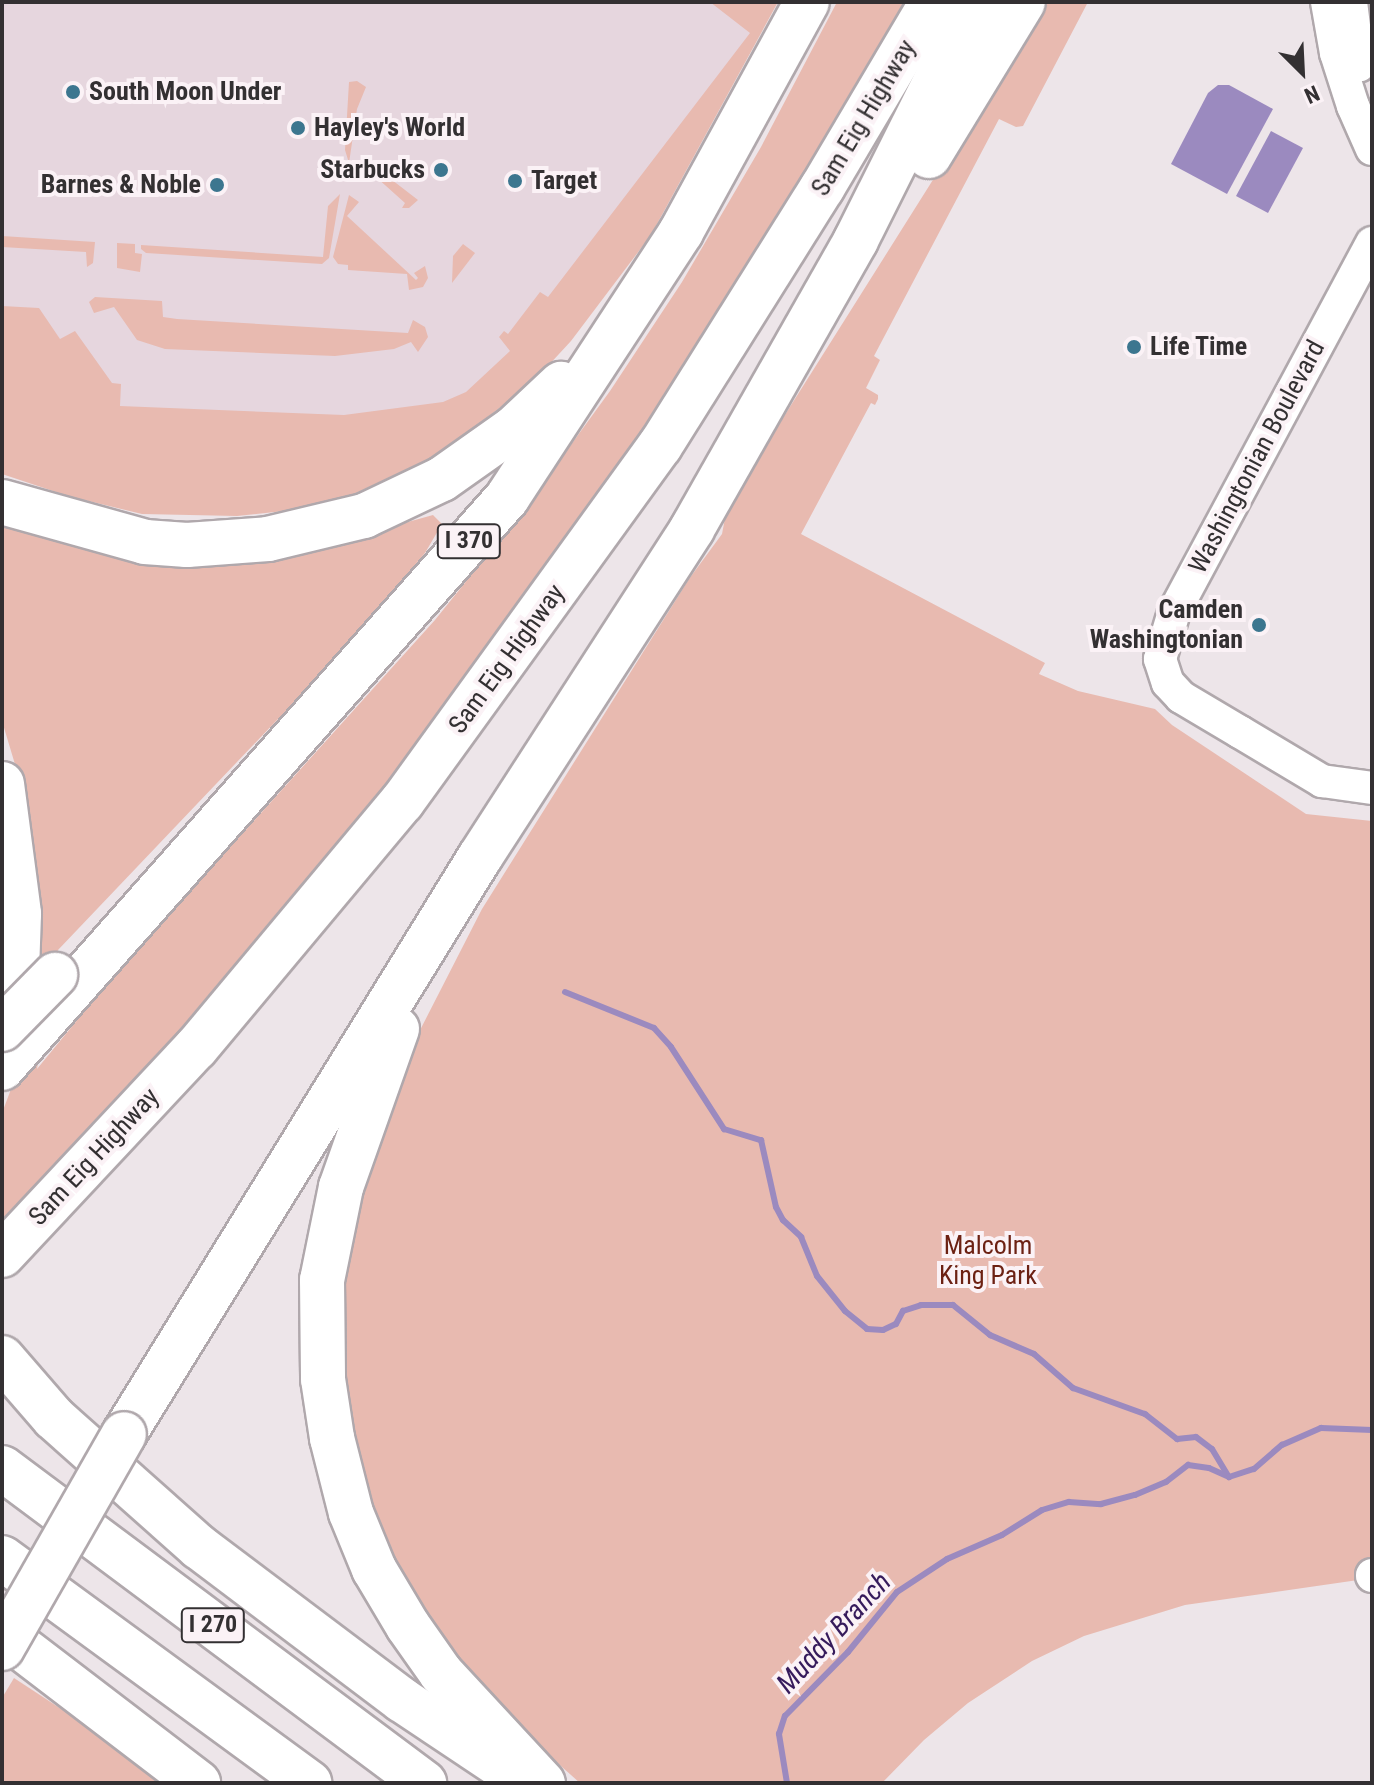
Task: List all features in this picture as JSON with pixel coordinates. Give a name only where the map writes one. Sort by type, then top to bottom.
[{"type":"highway","points":[[2,502],[113,535],[187,545],[268,539],[364,516],[442,479],[513,429],[566,378],[657,268],[743,124],[807,2]]},
{"type":"highway","name":"Sam Eig Highway","points":[[2,1255],[196,1048],[402,802],[660,446],[822,188],[932,2]]},
{"type":"highway","points":[[2,1648],[124,1434],[480,857],[692,529],[771,394],[909,141],[975,2]]},
{"type":"highway","points":[[771,394],[882,230],[1023,2]]},
{"type":"highway","name":"I 370","points":[[53,994],[249,790],[507,498],[657,268]]},
{"type":"highway","points":[[2,784],[19,914],[17,971],[2,1067]]},
{"type":"highway","points":[[480,857],[403,1015],[341,1187],[322,1280],[323,1379],[339,1468],[351,1513],[374,1569],[441,1673],[543,1783]]},
{"type":"highway","points":[[2,1067],[53,994]]},
{"type":"highway","points":[[2,1029],[53,994]]},
{"type":"highway","points":[[2,1358],[54,1418],[199,1547],[402,1700],[526,1783]]},
{"type":"highway","name":"I 270","points":[[2,1468],[424,1783]]},
{"type":"highway","name":"I 270","points":[[2,1558],[309,1783]]},
{"type":"highway","points":[[2,1633],[198,1783]]},
{"type":"street","points":[[1327,2],[1336,53],[1353,106],[1372,149]]},
{"type":"street","points":[[1351,2],[1355,47],[1372,114]]},
{"type":"street","name":"Washingtonian Boulevard","points":[[1372,243],[1174,612],[1160,659],[1168,683],[1181,697],[1322,781],[1372,788]]},
{"type":"shaded area","points":[[2,2],[770,2],[759,26],[453,427],[101,424],[2,339]]},
{"type":"shaded area","points":[[1218,85],[1229,85],[1273,109],[1227,194],[1171,164],[1208,93]]},
{"type":"shaded area","points":[[1271,131],[1303,148],[1268,213],[1236,196]]},
{"type":"green space","points":[[710,2],[778,2],[651,235],[571,341],[534,381],[442,453],[410,471],[341,499],[302,509],[237,516],[142,514],[68,496],[2,474],[2,306],[39,308],[60,339],[75,331],[112,383],[121,384],[120,406],[344,415],[443,402],[466,392],[510,351],[499,337],[504,331],[508,334],[540,292],[548,297],[750,33]]},
{"type":"green space","points":[[837,2],[917,2],[580,538],[275,934],[2,1226],[2,1113],[19,1068],[40,909],[29,811],[2,721],[2,519],[379,530],[433,515],[442,524],[425,553],[336,658],[58,950],[37,1069],[106,985],[435,620],[525,508],[610,391],[682,282],[761,147]]},
{"type":"green space","name":"Malcolm King Park","points":[[1045,2],[1088,2],[1023,126],[1016,127],[999,119],[874,356],[880,360],[866,388],[878,395],[878,399],[875,405],[871,403],[801,534],[1045,663],[1039,674],[1078,691],[1155,709],[1172,725],[1306,814],[1372,821],[1372,1578],[1185,1605],[1084,1636],[1032,1661],[968,1703],[924,1740],[882,1783],[580,1783],[499,1711],[407,1596],[354,1463],[339,1315],[356,1209],[416,1038],[482,909],[689,579],[722,534],[726,513],[742,483]]},
{"type":"green space","points":[[357,81],[366,87],[357,109],[349,163],[345,150],[349,82]]},
{"type":"green space","points":[[370,163],[418,200],[409,208],[402,208],[405,203],[366,168]]},
{"type":"green space","points":[[340,194],[329,258],[322,264],[146,253],[141,249],[141,245],[323,257],[328,206]]},
{"type":"green space","points":[[349,195],[359,202],[347,216],[416,280],[418,278],[414,273],[425,266],[428,278],[423,287],[409,290],[407,274],[348,270],[348,265],[338,264],[333,257]]},
{"type":"green space","points":[[2,236],[95,242],[93,263],[87,267],[86,252],[2,247]]},
{"type":"green space","points":[[117,243],[135,244],[135,253],[142,254],[140,272],[117,268]]},
{"type":"green space","points":[[463,244],[475,253],[452,283],[453,256]]},
{"type":"green space","points":[[95,297],[162,301],[163,317],[177,319],[408,333],[413,320],[425,327],[428,337],[418,352],[411,342],[394,349],[335,356],[165,349],[137,340],[114,307],[94,313],[89,302]]},
{"type":"green space","points":[[14,1678],[170,1783],[2,1783],[2,1698]]},
{"type":"waterway","points":[[565,992],[654,1028],[671,1047],[724,1129],[761,1140],[776,1207],[783,1220],[801,1237],[817,1276],[845,1311],[867,1329],[883,1330],[896,1324],[903,1311],[921,1305],[953,1305],[990,1335],[1034,1354],[1073,1388],[1145,1414],[1177,1439],[1196,1437],[1212,1449],[1229,1477]]},
{"type":"waterway","name":"Muddy Branch","points":[[787,1783],[779,1734],[785,1716],[848,1652],[897,1592],[947,1559],[1002,1535],[1042,1510],[1069,1502],[1101,1504],[1135,1495],[1166,1482],[1188,1465],[1209,1468],[1229,1477],[1254,1469],[1282,1445],[1321,1428],[1372,1430]]},
{"type":"place","name":"South Moon Under","points":[[73,92]]},
{"type":"place","name":"Hayley's World","points":[[298,128]]},
{"type":"place","name":"Starbucks","points":[[441,170]]},
{"type":"place","name":"Target","points":[[515,181]]},
{"type":"place","name":"Barnes & Noble","points":[[217,185]]},
{"type":"place","name":"Life Time","points":[[1134,347]]},
{"type":"place","name":"Camden Washingtonian","points":[[1259,625]]}]
